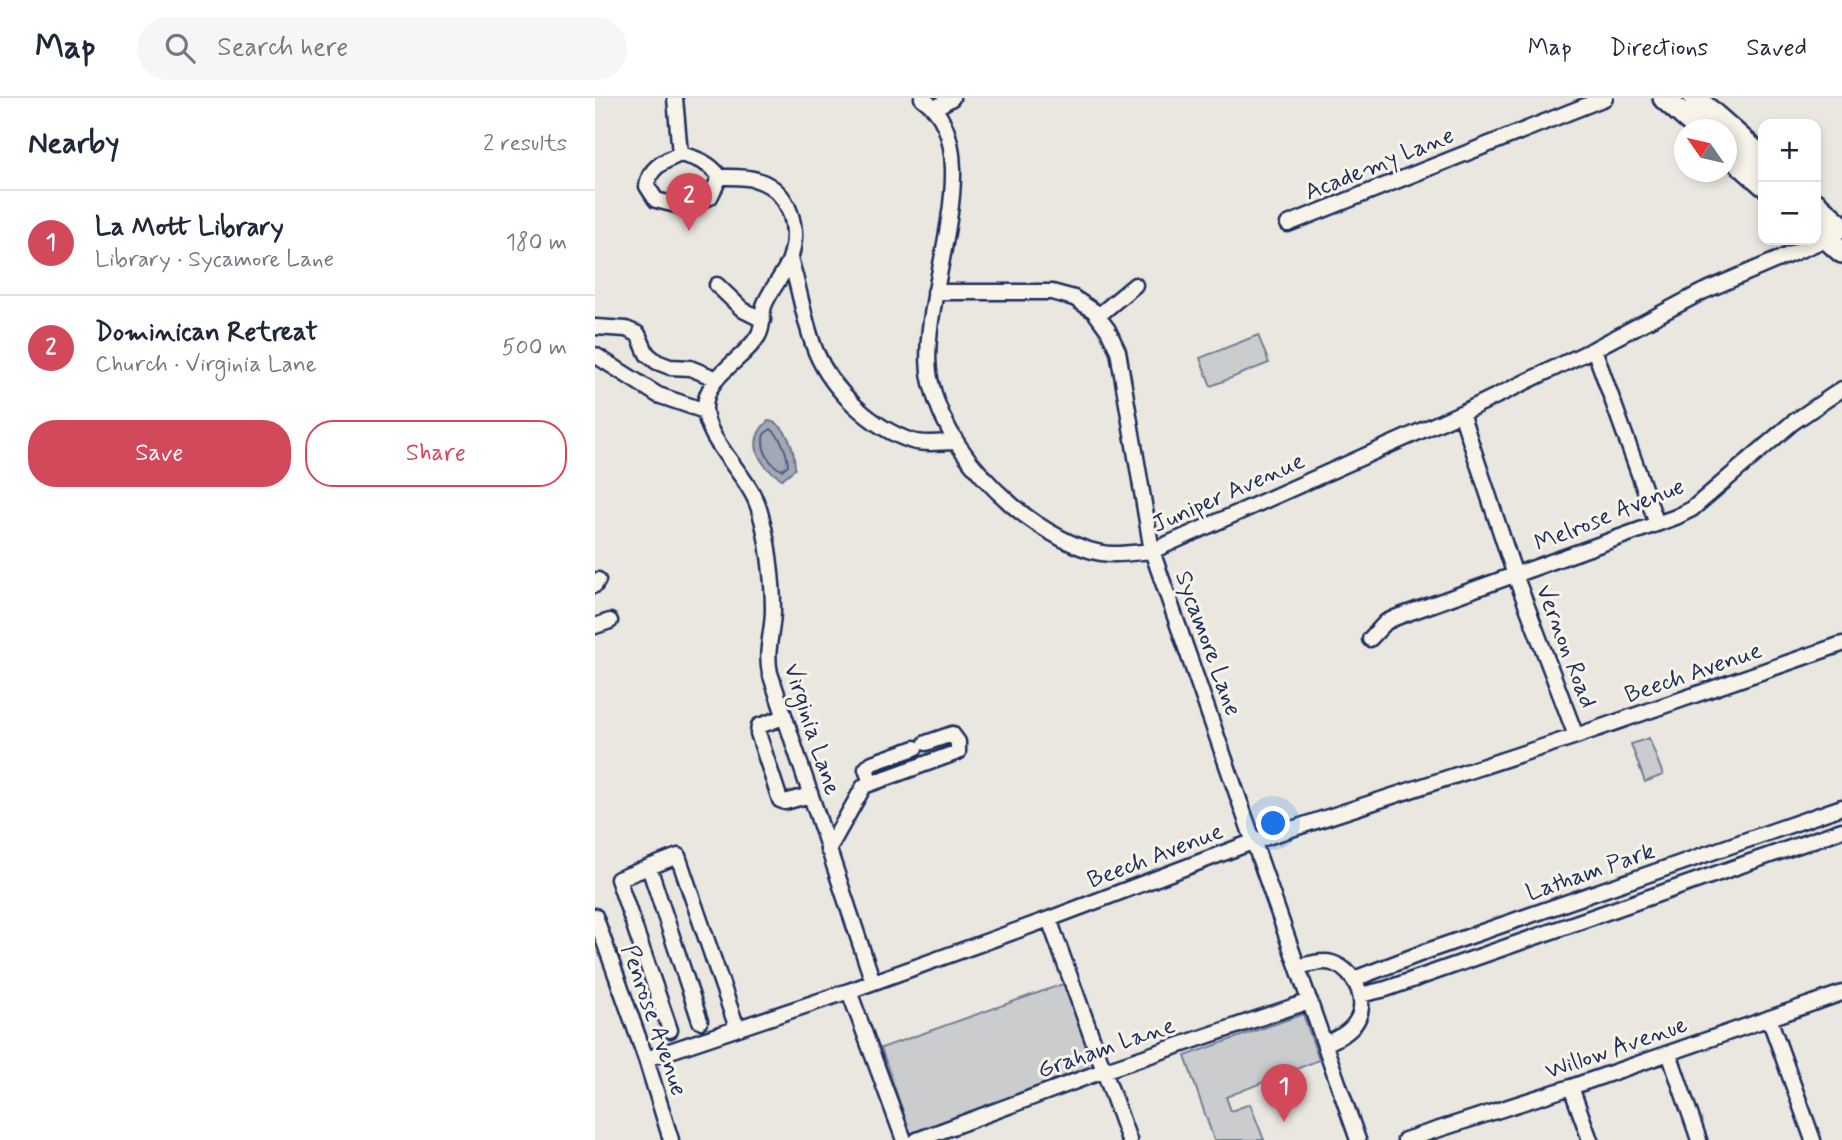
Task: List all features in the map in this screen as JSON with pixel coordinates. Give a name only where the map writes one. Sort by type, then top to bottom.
[{"type":"highway","points":[[1664,98],[1688,119]]},
{"type":"highway","points":[[1695,98],[1758,154]]},
{"type":"highway","points":[[1737,161],[1761,182]]},
{"type":"highway","points":[[1821,212],[1835,233]]},
{"type":"street","points":[[675,98],[680,154]]},
{"type":"street","name":"Juniper Avenue","points":[[922,98],[935,108],[948,134],[953,170],[952,201],[935,292],[928,349],[930,382],[941,412],[955,442],[986,482],[1026,517],[1066,542],[1112,555],[1152,551],[1461,413],[1594,349],[1702,292],[1835,233]]},
{"type":"street","points":[[935,108],[952,98]]},
{"type":"street","name":"Academy Lane","points":[[1288,224],[1605,98]]},
{"type":"street","points":[[675,205],[656,200],[647,186],[650,173],[655,169],[680,154],[697,158],[715,169],[720,177]]},
{"type":"street","points":[[698,202],[710,197],[720,177]]},
{"type":"street","points":[[595,355],[658,394],[705,411],[707,395],[717,379],[759,335],[763,308],[790,259],[794,228],[787,202],[761,181],[720,177]]},
{"type":"street","points":[[790,259],[815,351],[828,376],[845,396],[873,420],[914,442],[955,442]]},
{"type":"street","points":[[717,285],[743,310],[763,320]]},
{"type":"street","points":[[1098,316],[1135,285]]},
{"type":"street","name":"Sycamore Lane","points":[[935,292],[1052,292],[1074,298],[1094,311],[1108,330],[1118,351],[1152,551],[1358,1140]]},
{"type":"street","points":[[595,327],[638,334],[647,354],[657,362],[670,367],[690,368],[717,379]]},
{"type":"street","points":[[1594,349],[1657,524]]},
{"type":"street","name":"Melrose Avenue","points":[[1370,639],[1386,622],[1397,617],[1692,509],[1792,423],[1842,389]]},
{"type":"street","name":"Virginia Lane","points":[[705,411],[711,433],[755,497],[762,521],[773,608],[767,660],[873,982]]},
{"type":"street","name":"Vernon Road","points":[[1461,413],[1515,575],[1576,736]]},
{"type":"street","points":[[595,626],[610,621]]},
{"type":"street","name":"Beech Avenue","points":[[646,1059],[1049,919],[1255,841],[1576,736],[1842,643]]},
{"type":"street","points":[[784,717],[759,726],[761,744],[780,800],[785,802],[810,795]]},
{"type":"street","points":[[828,850],[864,786],[958,752],[958,743],[952,734],[872,763],[866,769],[871,783]]},
{"type":"street","name":"Latham Park","points":[[1354,979],[1842,807]]},
{"type":"street","points":[[1792,825],[1800,845]]},
{"type":"street","name":"Latham Park","points":[[1360,995],[1386,989],[1842,830]]},
{"type":"street","points":[[670,1030],[618,879],[678,856],[737,1028]]},
{"type":"street","points":[[649,867],[699,1021]]},
{"type":"street","points":[[1647,875],[1654,895]]},
{"type":"street","name":"Penrose Avenue","points":[[595,916],[646,1059],[671,1140]]},
{"type":"street","points":[[1049,919],[1129,1140]]},
{"type":"street","points":[[1454,942],[1460,963]]},
{"type":"street","points":[[1299,967],[1329,962],[1343,968],[1354,979],[1360,995],[1360,1012],[1353,1027],[1325,1044]]},
{"type":"street","points":[[849,990],[904,1140]]},
{"type":"street","name":"Willow Avenue","points":[[1405,1140],[1571,1087],[1842,993]]},
{"type":"street","name":"Graham Lane","points":[[917,1140],[1104,1071],[1310,1001]]},
{"type":"street","points":[[1769,1018],[1813,1140]]},
{"type":"street","points":[[1669,1053],[1699,1140]]},
{"type":"street","points":[[1571,1087],[1590,1140]]},
{"type":"shaded area","points":[[1258,335],[1269,363],[1211,386],[1200,358]]},
{"type":"shaded area","points":[[1649,738],[1663,775],[1645,782],[1631,744]]},
{"type":"shaded area","points":[[1066,983],[1095,1070],[911,1135],[881,1048]]},
{"type":"shaded area","points":[[1303,1014],[1319,1060],[1226,1097],[1231,1111],[1250,1104],[1264,1140],[1214,1140],[1185,1056]]},
{"type":"water","points":[[768,421],[781,427],[794,455],[795,469],[782,479],[761,460],[756,445],[761,429]]},
{"type":"place","name":"Dominican Retreat","points":[[689,231]]},
{"type":"place","name":"La Mott Library","points":[[1284,1122]]}]
